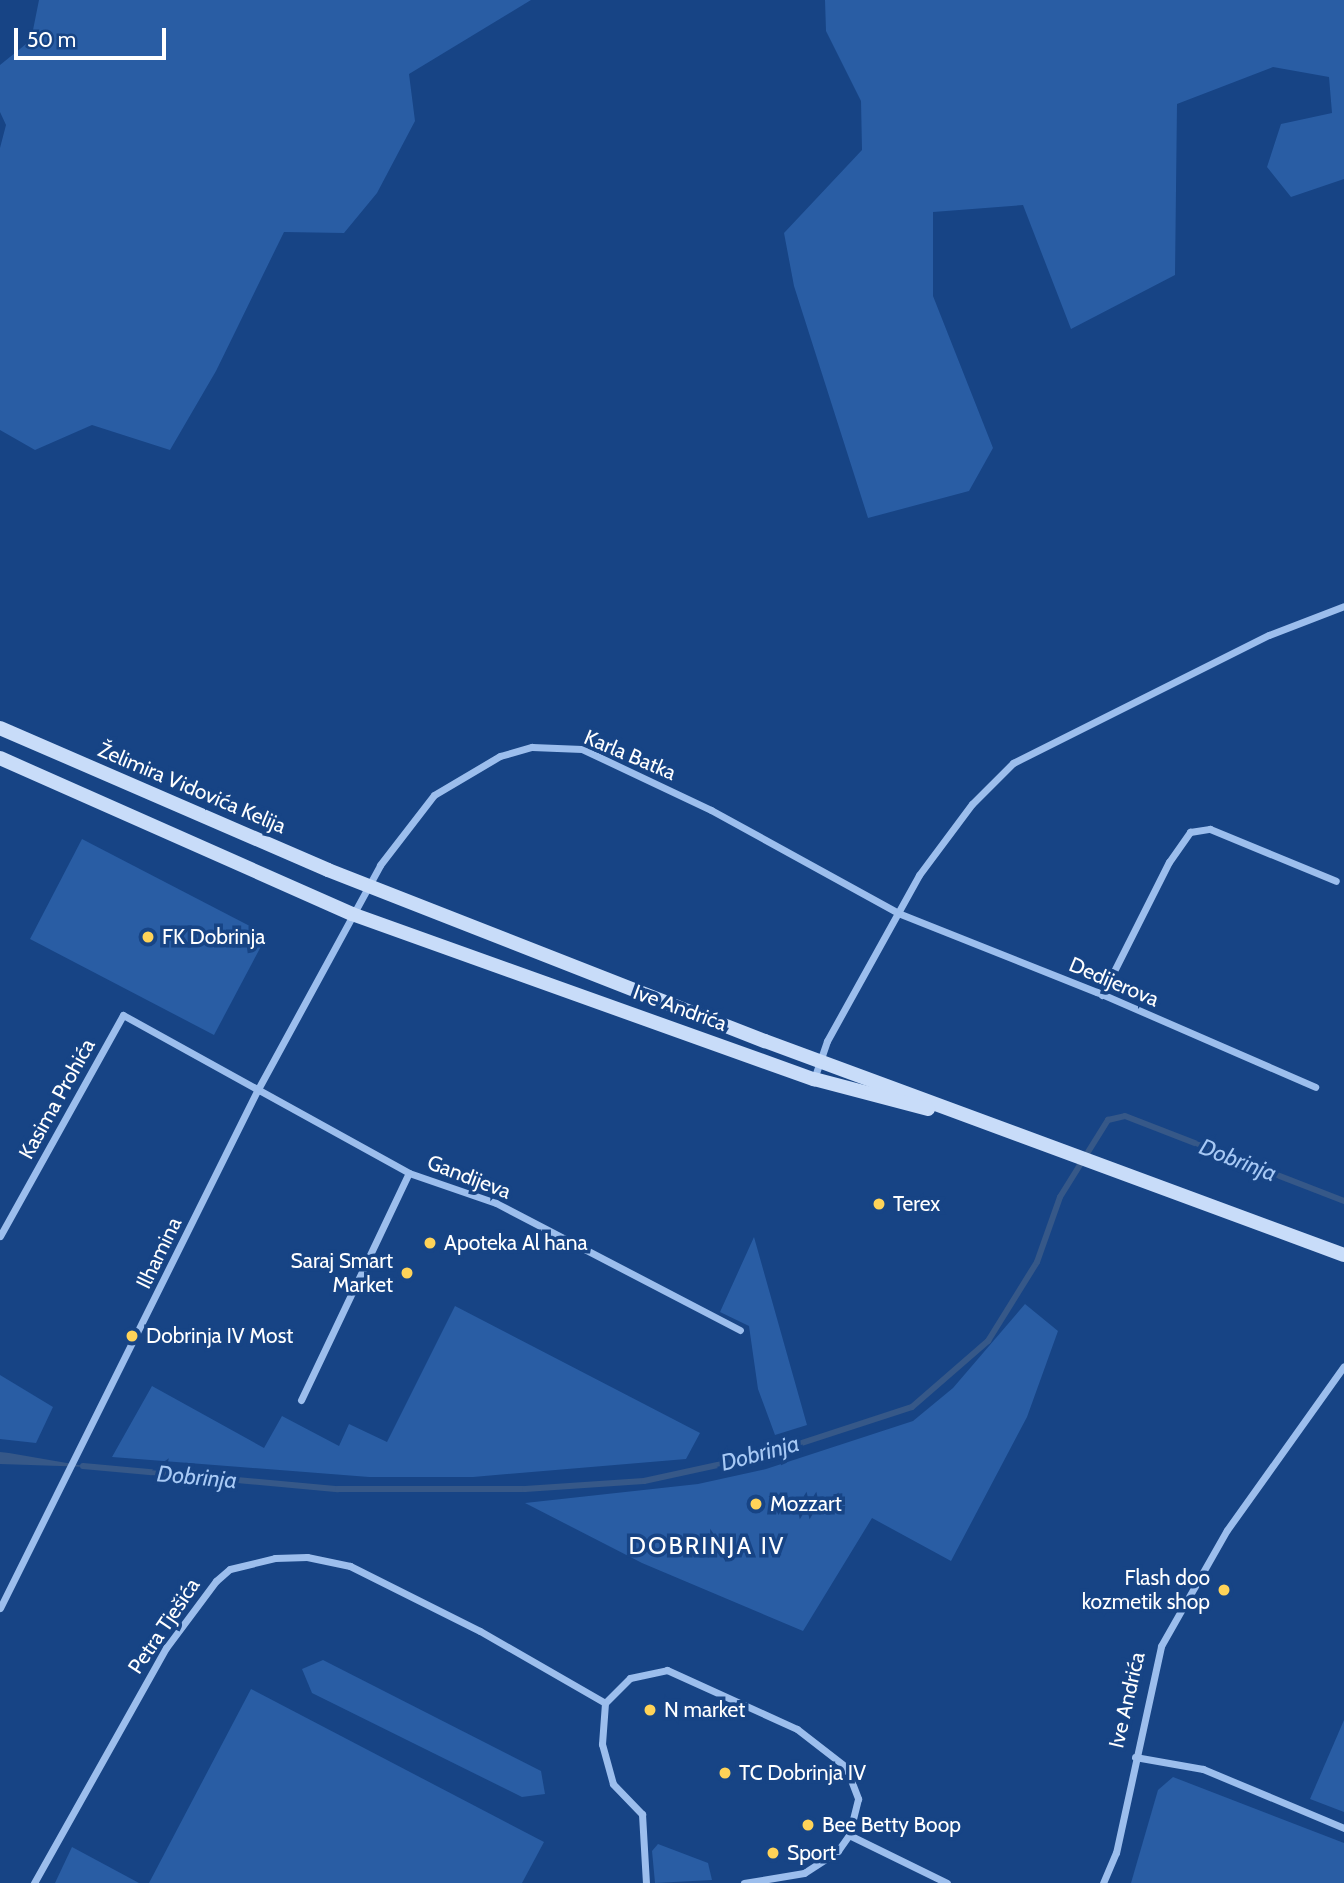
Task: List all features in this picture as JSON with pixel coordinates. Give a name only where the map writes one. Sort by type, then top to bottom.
[{"type":"main road","name":"Želimira Vidovića Kelija","points":[[0,728],[369,886]]},
{"type":"main road","points":[[0,758],[352,914]]},
{"type":"main road","name":"Ive Andrića","points":[[369,886],[997,1127],[1344,1255]]},
{"type":"main road","name":"Ive Andrića","points":[[352,914],[814,1079],[997,1127]]},
{"type":"street","points":[[814,1079],[821,1060],[898,913],[946,835],[1013,763],[1269,635],[1344,606]]},
{"type":"street","name":"Karla Batka","points":[[352,914],[434,795],[500,756],[532,747],[582,749],[712,810],[898,913]]},
{"type":"street","points":[[1102,995],[1169,862],[1190,832],[1210,829],[1336,881]]},
{"type":"street","name":"Dedijerova","points":[[898,913],[1102,995],[1315,1087]]},
{"type":"street","name":"Ilhamina","points":[[0,1608],[99,1415],[257,1091],[352,914]]},
{"type":"street","name":"Kasima Prohića","points":[[0,1236],[123,1015],[257,1091]]},
{"type":"street","points":[[257,1091],[410,1173]]},
{"type":"street","name":"Gandijeva","points":[[301,1400],[410,1173],[496,1203],[740,1330]]},
{"type":"street","name":"Ive Andrića","points":[[1103,1883],[1116,1853],[1153,1672],[1177,1616],[1227,1530],[1344,1366]]},
{"type":"street","name":"Petra Tješića","points":[[34,1883],[166,1648],[216,1581],[230,1569],[285,1558],[350,1566],[480,1631],[605,1703]]},
{"type":"street","points":[[646,1883],[642,1814],[621,1797],[608,1771],[601,1728],[605,1703],[630,1678],[667,1670],[797,1729],[831,1752],[852,1776],[858,1799],[849,1835],[838,1851],[804,1873],[744,1883]]},
{"type":"street","points":[[1135,1757],[1203,1769],[1344,1828]]},
{"type":"street","points":[[849,1835],[947,1883]]},
{"type":"shaded area","points":[[39,0],[531,0],[409,74],[415,121],[377,193],[344,233],[284,232],[216,371],[170,450],[92,425],[35,450],[0,430],[0,148],[6,125],[0,112],[0,65],[31,40]]},
{"type":"shaded area","points":[[825,0],[1344,0],[1344,179],[1291,197],[1267,167],[1281,124],[1332,113],[1329,77],[1273,67],[1177,104],[1175,275],[1071,329],[1023,205],[933,212],[933,296],[993,448],[969,491],[868,518],[794,286],[784,233],[862,150],[861,101],[826,31]]},
{"type":"shaded area","name":"FK Dobrinja","points":[[82,839],[267,935],[214,1035],[30,939]]},
{"type":"shaded area","points":[[754,1237],[807,1425],[775,1435],[758,1389],[749,1326],[720,1312]]},
{"type":"shaded area","points":[[1025,1304],[1058,1331],[1027,1417],[951,1561],[872,1518],[803,1631],[642,1563],[525,1503],[698,1484],[766,1469],[913,1421],[953,1388]]},
{"type":"shaded area","points":[[455,1306],[700,1433],[686,1459],[473,1477],[369,1477],[112,1457],[152,1386],[264,1448],[282,1416],[339,1446],[349,1424],[387,1442]]},
{"type":"shaded area","points":[[0,1375],[53,1407],[36,1443],[0,1439]]},
{"type":"shaded area","points":[[0,1452],[9,1453],[90,1467],[0,1464]]},
{"type":"shaded area","points":[[323,1660],[541,1771],[545,1794],[522,1797],[312,1693],[302,1669]]},
{"type":"shaded area","points":[[251,1689],[544,1842],[522,1883],[149,1883]]},
{"type":"shaded area","points":[[1344,1720],[1344,1812],[1310,1799]]},
{"type":"shaded area","points":[[1173,1777],[1344,1843],[1344,1883],[1131,1883],[1158,1790]]},
{"type":"shaded area","points":[[658,1844],[708,1863],[712,1880],[655,1883],[652,1851]]},
{"type":"shaded area","points":[[72,1847],[139,1883],[55,1883]]},
{"type":"waterway","name":"Dobrinja","points":[[83,1466],[338,1489],[525,1489],[644,1481],[768,1454],[912,1407],[988,1341],[1037,1262],[1060,1197],[1108,1120],[1125,1116],[1344,1201]]},
{"type":"place","name":"FK Dobrinja","points":[[148,937]]},
{"type":"place","name":"Terex","points":[[879,1204]]},
{"type":"place","name":"Apoteka Al hana","points":[[430,1243]]},
{"type":"place","name":"Saraj Smart Market","points":[[407,1273]]},
{"type":"place","name":"Dobrinja IV Most","points":[[132,1336]]},
{"type":"place","name":"Mozzart","points":[[756,1504]]},
{"type":"place","name":"Flash doo kozmetik shop","points":[[1224,1590]]},
{"type":"place","name":"N market","points":[[650,1710]]},
{"type":"place","name":"TC Dobrinja IV","points":[[725,1773]]},
{"type":"place","name":"Bee Betty Boop","points":[[808,1825]]},
{"type":"place","name":"Sport","points":[[773,1853]]},
{"type":"district","name":"DOBRINJA IV","points":[[707,1546]]}]
